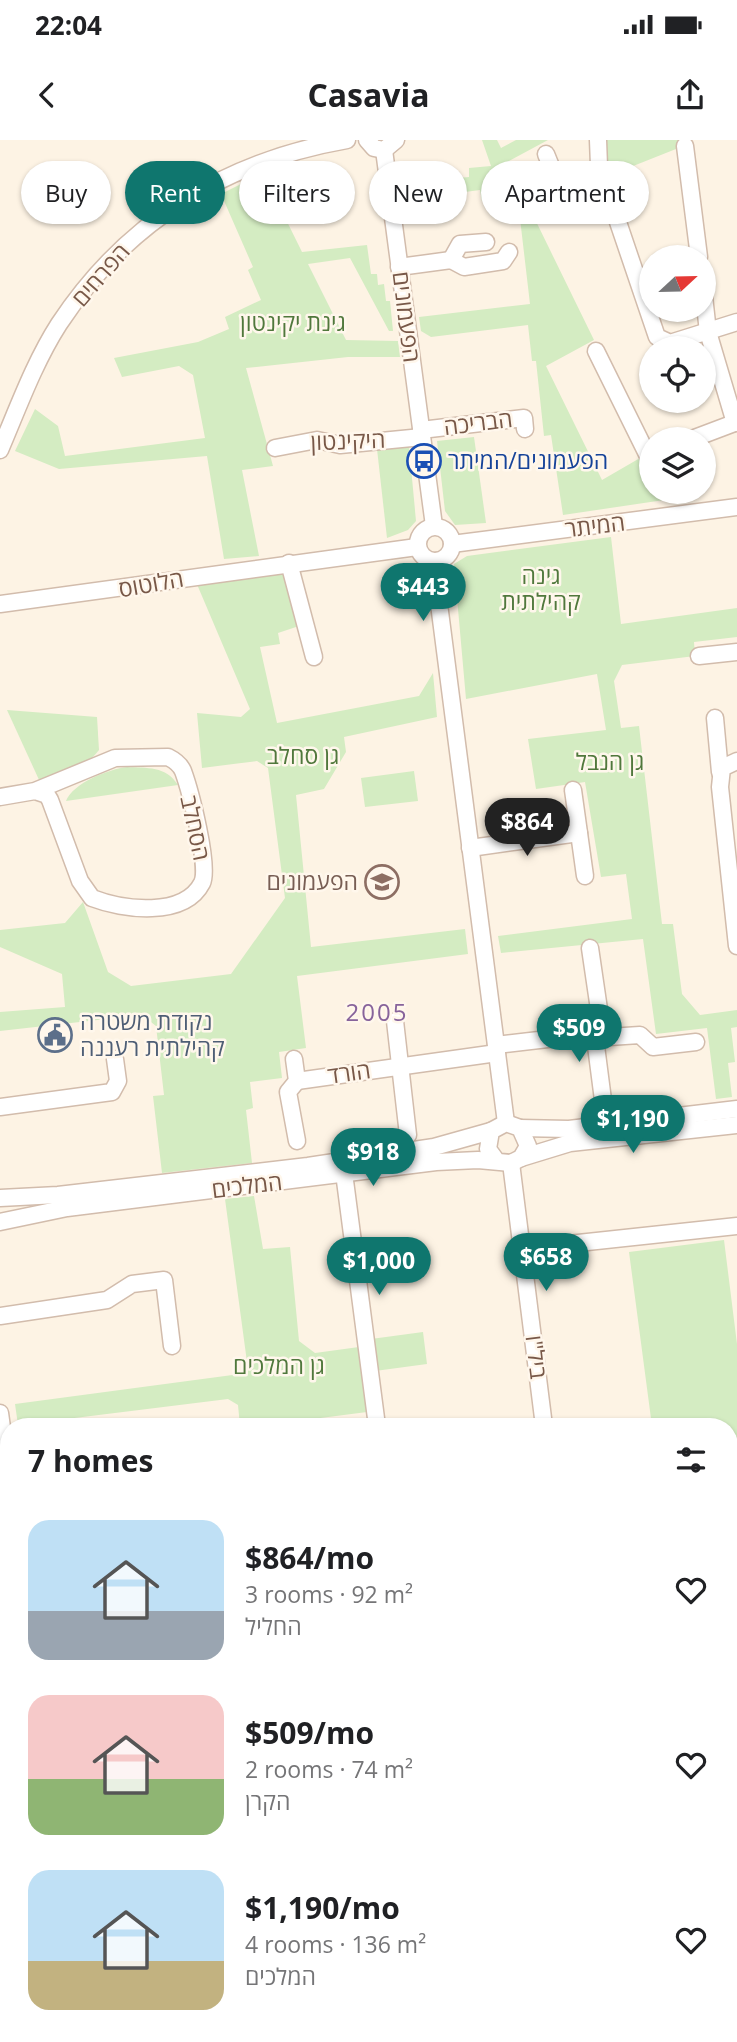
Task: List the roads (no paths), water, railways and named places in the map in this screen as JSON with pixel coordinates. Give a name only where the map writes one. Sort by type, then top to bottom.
[{"type":"street","name":"הפרחים","points":[[0,450],[34,370],[59,325],[93,278],[149,223],[232,174],[308,147],[347,140]]},
{"type":"street","points":[[367,140],[374,148],[390,145]]},
{"type":"street","points":[[598,140],[599,161]]},
{"type":"street","name":"הפעמונים","points":[[390,145],[399,267],[433,526]]},
{"type":"street","points":[[685,146],[697,245]]},
{"type":"street","points":[[546,154],[549,161]]},
{"type":"street","points":[[619,224],[657,337],[670,343],[737,322]]},
{"type":"street","points":[[451,260],[460,244],[486,242]]},
{"type":"street","points":[[399,267],[451,260],[464,267],[503,261],[509,251]]},
{"type":"street","points":[[707,322],[736,422],[716,430]]},
{"type":"street","points":[[596,351],[639,438]]},
{"type":"street","name":"הבריכה","points":[[421,433],[524,418],[525,429]]},
{"type":"street","name":"היקינטון","points":[[275,447],[317,440],[340,445],[421,433]]},
{"type":"street","name":"המיתר","points":[[452,544],[737,507]]},
{"type":"street","points":[[433,526],[444,529],[452,544],[449,554],[436,561],[422,556],[417,547],[419,535],[433,526]]},
{"type":"street","name":"הלוטוס","points":[[4,601],[125,589],[289,562],[417,547]]},
{"type":"street","points":[[436,561],[435,573],[497,1049],[513,1126],[527,1139],[509,1160],[488,1149],[491,1131]]},
{"type":"street","points":[[289,562],[314,657]]},
{"type":"street","points":[[699,656],[737,652]]},
{"type":"street","points":[[715,718],[737,946]]},
{"type":"street","name":"הסחלב","points":[[0,797],[35,791],[115,758],[168,757],[175,760],[183,771],[205,865],[201,885],[185,901],[166,907],[118,905],[92,898],[80,881],[50,800],[47,795],[35,791]]},
{"type":"street","points":[[720,772],[727,764],[737,761]]},
{"type":"street","points":[[573,790],[585,876]]},
{"type":"street","points":[[470,848],[579,833]]},
{"type":"street","points":[[590,948],[601,1023],[596,1046],[603,1100]]},
{"type":"street","name":"הורד","points":[[395,1021],[408,1135]]},
{"type":"street","name":"הורד","points":[[297,1080],[401,1066],[599,1033],[609,1037],[640,1035],[653,1047],[696,1042]]},
{"type":"street","points":[[0,1107],[112,1092],[118,1081],[115,1059]]},
{"type":"street","name":"הורד","points":[[294,1059],[297,1080],[288,1092],[297,1141]]},
{"type":"street","points":[[513,1126],[569,1129],[737,1109]]},
{"type":"street","name":"המלכים","points":[[0,1222],[67,1208],[436,1162],[509,1160],[570,1143],[737,1125]]},
{"type":"street","name":"המלכים","points":[[0,1198],[58,1195],[308,1166],[434,1147],[513,1126]]},
{"type":"street","name":"ביל\"ו","points":[[509,1160],[543,1418]]},
{"type":"street","points":[[344,1173],[376,1418]]},
{"type":"street","points":[[522,1249],[737,1226]]},
{"type":"street","points":[[0,1316],[107,1300],[132,1284],[164,1280],[172,1346]]},
{"type":"place","name":"הפעמונים/המיתר","points":[[424,461]]},
{"type":"place","name":"הפעמונים","points":[[382,882]]},
{"type":"place","name":"נקודת משטרה קהילתית רעננה","points":[[55,1035]]},
{"type":"district","name":"2005","points":[[377,1013]]},
{"type":"park label","name":"גינת יקינטון","points":[[293,323]]},
{"type":"park label","name":"גינה קהילתית","points":[[541,589]]},
{"type":"park label","name":"גן סחלב","points":[[303,756]]},
{"type":"park label","name":"גן הנבל","points":[[610,762]]},
{"type":"park label","name":"גן המלכים","points":[[279,1366]]}]
